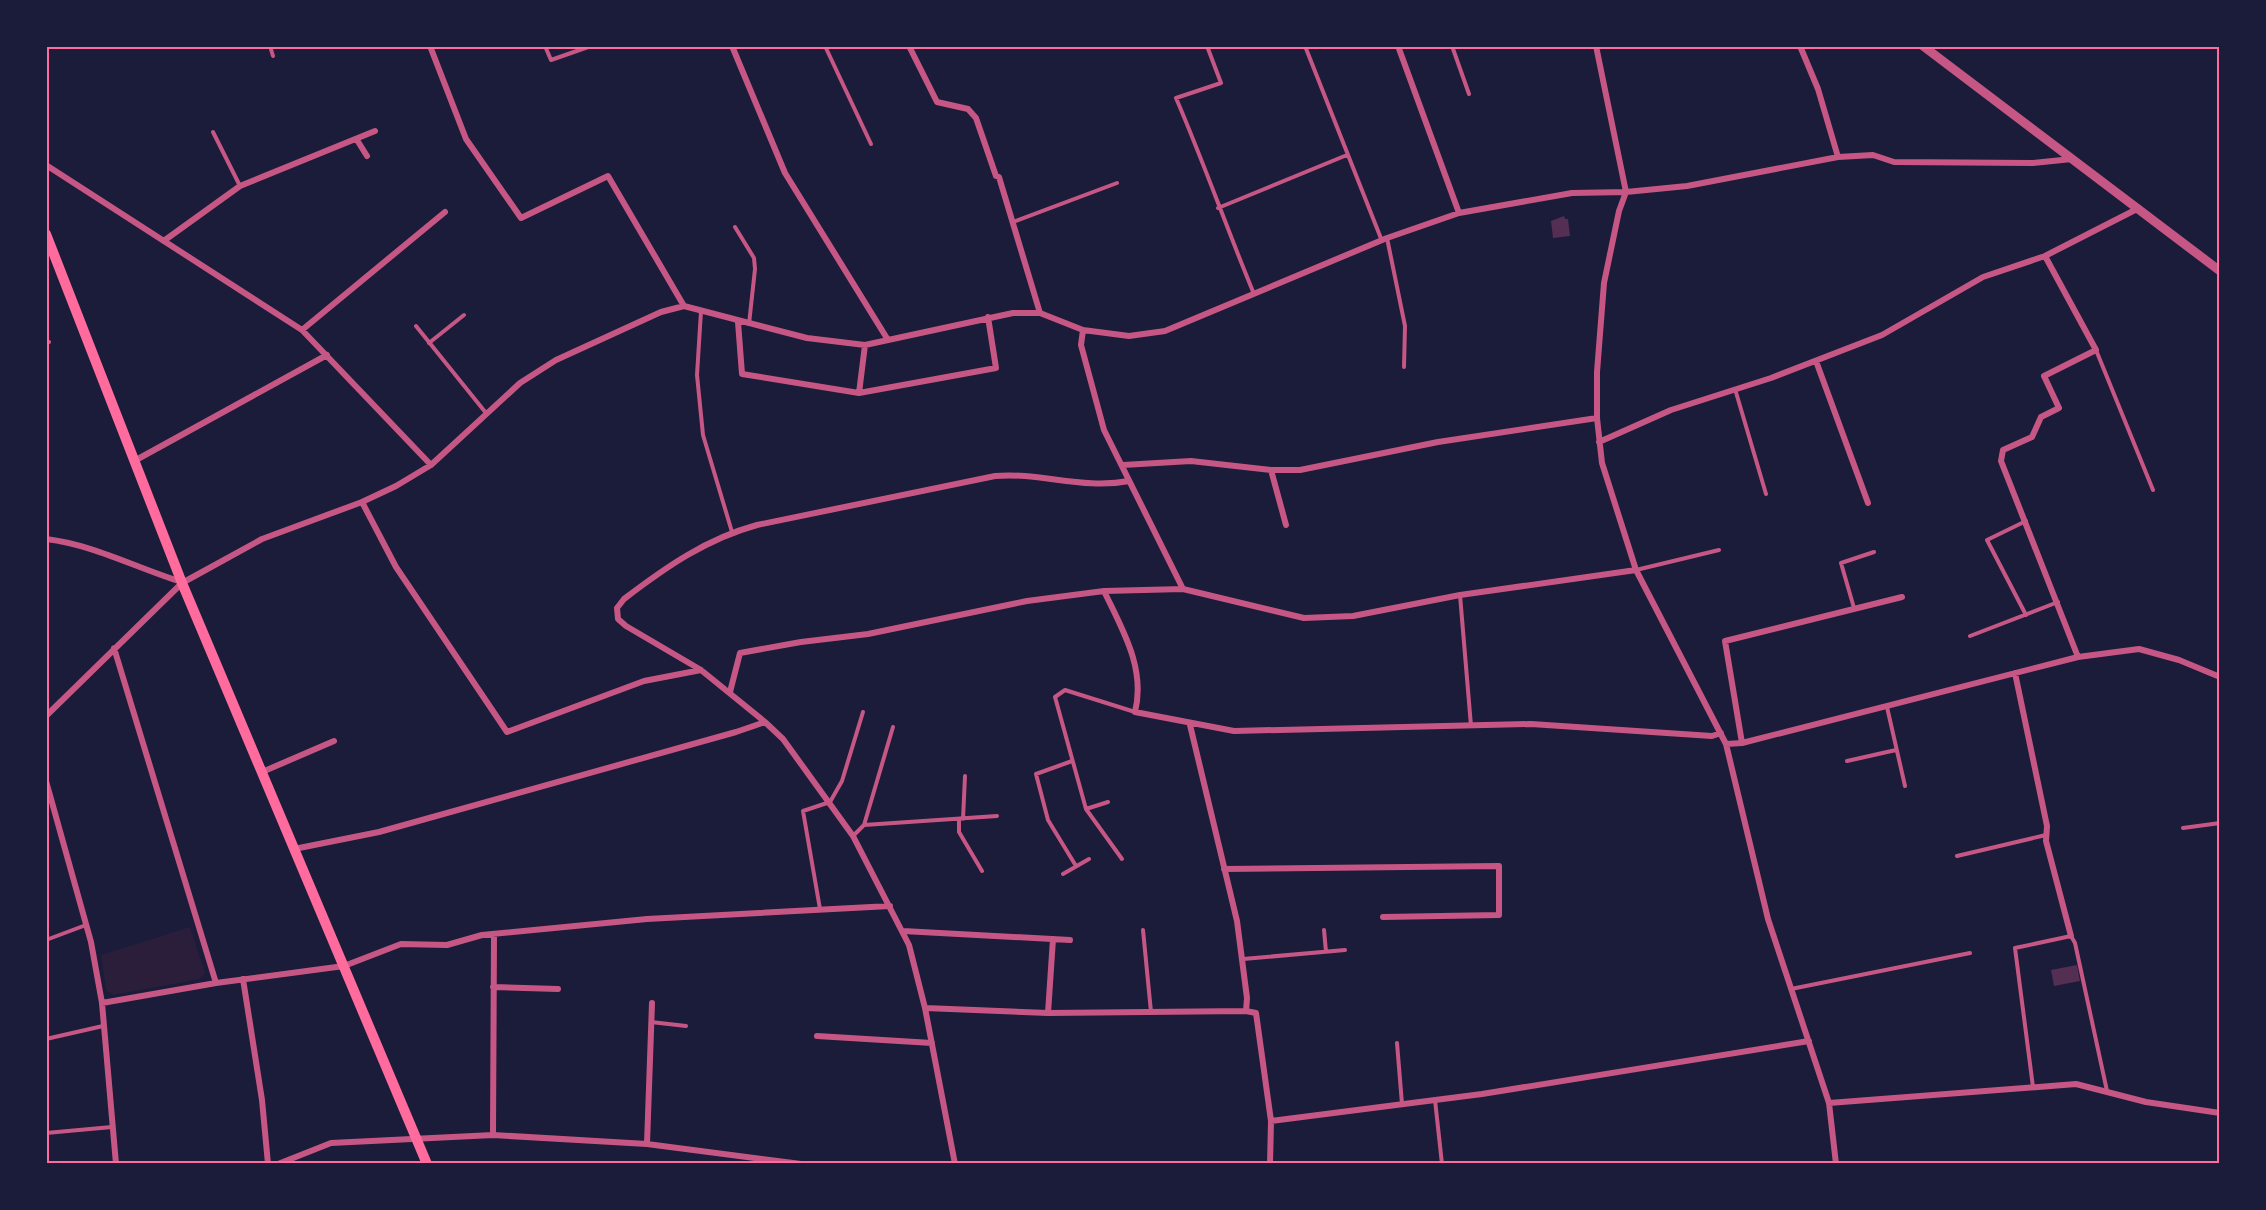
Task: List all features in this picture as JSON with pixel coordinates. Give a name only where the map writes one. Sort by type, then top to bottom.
[{"type":"main road","points":[[46,234],[182,583],[427,1164]]},
{"type":"street","points":[[430,46],[466,139],[521,218],[608,176],[684,306]]},
{"type":"street","points":[[732,46],[785,173],[888,340]]},
{"type":"street","points":[[909,46],[937,102],[968,109],[976,118],[1013,222],[1040,313]]},
{"type":"street","points":[[1398,46],[1459,213]]},
{"type":"street","points":[[1596,46],[1626,192],[1619,211],[1604,283],[1597,372],[1599,442],[1615,506],[1636,570],[1726,744],[1754,867],[1829,1103],[1836,1164]]},
{"type":"street","points":[[1800,46],[1818,89],[1838,157]]},
{"type":"street","points":[[1923,46],[2139,207],[2219,271]]},
{"type":"street","points":[[165,240],[240,186],[375,131]]},
{"type":"street","points":[[357,140],[367,156]]},
{"type":"street","points":[[46,716],[182,583],[262,539],[362,502],[431,465],[520,383],[556,360],[661,312],[684,306],[738,322],[807,338],[865,345],[1013,313],[1040,313],[1083,330],[1129,336],[1165,331],[1384,239],[1459,213],[1572,193],[1626,192],[1687,186],[1838,157],[1873,155],[1894,162],[2021,163],[2073,158]]},
{"type":"street","points":[[46,165],[302,330],[431,465]]},
{"type":"street","points":[[1599,442],[1671,410],[1882,336],[1983,278],[2045,256],[2139,207]]},
{"type":"street","points":[[302,330],[444,212]]},
{"type":"street","points":[[2045,256],[2096,350],[2044,376],[2059,408],[2041,417],[2032,437],[2003,450],[2001,461],[2059,602],[2078,657]]},
{"type":"street","points":[[738,322],[742,374],[859,393],[996,368],[988,317]]},
{"type":"street","points":[[1083,330],[1081,345],[1104,430],[1183,589]]},
{"type":"street","points":[[859,393],[865,345]]},
{"type":"street","points":[[136,460],[327,355]]},
{"type":"street","points":[[1816,361],[1868,503]]},
{"type":"street","points":[[1123,465],[1202,461],[1270,470],[1300,470],[1438,442],[1597,418]]},
{"type":"street","points":[[1270,470],[1286,525]]},
{"type":"street","points":[[955,1164],[925,1008],[903,931],[853,836],[783,739],[730,692],[701,670],[626,626],[618,619],[617,609],[624,599],[677,560],[732,532],[995,476],[1021,474],[1053,481],[1111,485],[1129,481]]},
{"type":"street","points":[[362,502],[396,567],[507,732],[644,681],[701,670]]},
{"type":"street","points":[[46,539],[98,549],[150,572],[182,583]]},
{"type":"street","points":[[730,692],[740,653],[801,642],[868,634],[1027,601],[1104,591],[1183,589],[1304,618],[1353,616],[1460,596],[1636,570]]},
{"type":"street","points":[[1104,591],[1134,652],[1138,701],[1135,712],[1190,725],[1234,731],[1274,731],[1531,724],[1712,736],[1720,733]]},
{"type":"street","points":[[1742,743],[1725,641],[1902,597]]},
{"type":"street","points":[[114,648],[216,982]]},
{"type":"street","points":[[1726,744],[1742,743],[2078,657],[2139,649],[2179,660],[2220,677]]},
{"type":"street","points":[[2015,673],[2047,834],[2046,842],[2071,936]]},
{"type":"street","points":[[294,849],[379,832],[724,736],[765,722]]},
{"type":"street","points":[[1190,725],[1237,921],[1243,958],[1246,1011]]},
{"type":"street","points":[[262,772],[334,741]]},
{"type":"street","points":[[46,781],[87,925],[102,1003],[116,1164]]},
{"type":"street","points":[[1224,869],[1499,866],[1499,915],[1383,917]]},
{"type":"street","points":[[102,1003],[216,982],[344,966],[401,944],[447,945],[482,935],[494,936],[647,919],[890,906]]},
{"type":"street","points":[[903,931],[1070,940]]},
{"type":"street","points":[[493,1135],[494,936]]},
{"type":"street","points":[[1048,1013],[1053,939]]},
{"type":"street","points":[[243,979],[262,1100],[268,1164]]},
{"type":"street","points":[[494,987],[558,989]]},
{"type":"street","points":[[647,1144],[652,1003]]},
{"type":"street","points":[[925,1008],[1048,1013],[1246,1011],[1256,1013],[1271,1121],[1270,1164]]},
{"type":"street","points":[[817,1036],[932,1043]]},
{"type":"street","points":[[1271,1121],[1434,1100],[1809,1041]]},
{"type":"street","points":[[1829,1103],[2076,1084],[2146,1102],[2220,1113]]},
{"type":"street","points":[[278,1164],[331,1143],[493,1135],[647,1144],[801,1164]]},
{"type":"lane","points":[[270,46],[273,56]]},
{"type":"lane","points":[[545,46],[550,60],[591,46]]},
{"type":"lane","points":[[825,46],[871,144]]},
{"type":"lane","points":[[1207,46],[1221,83],[1176,98],[1254,294]]},
{"type":"lane","points":[[1305,46],[1347,155],[1384,239],[1405,326],[1404,367]]},
{"type":"lane","points":[[1452,46],[1469,94]]},
{"type":"lane","points":[[213,132],[240,186]]},
{"type":"lane","points":[[1218,208],[1347,155]]},
{"type":"lane","points":[[1013,222],[1117,183]]},
{"type":"lane","points":[[735,226],[754,258],[755,269],[749,324]]},
{"type":"lane","points":[[701,310],[697,375],[703,435],[732,532]]},
{"type":"lane","points":[[429,343],[464,315]]},
{"type":"lane","points":[[416,326],[486,413]]},
{"type":"lane","points":[[2096,350],[2153,490]]},
{"type":"lane","points":[[1735,389],[1766,494]]},
{"type":"lane","points":[[2026,521],[1987,540],[2026,615]]},
{"type":"lane","points":[[1636,570],[1719,550]]},
{"type":"lane","points":[[1854,609],[1842,563],[1874,552]]},
{"type":"lane","points":[[1460,596],[1471,726]]},
{"type":"lane","points":[[1970,636],[2059,602]]},
{"type":"lane","points":[[1122,859],[1086,809],[1055,697],[1065,690],[1135,712]]},
{"type":"lane","points":[[1887,706],[1905,786]]},
{"type":"lane","points":[[820,910],[803,811],[830,802],[842,781],[862,712]]},
{"type":"lane","points":[[853,836],[864,825],[893,727]]},
{"type":"lane","points":[[1847,761],[1896,750]]},
{"type":"lane","points":[[1072,761],[1036,774],[1048,820],[1076,866]]},
{"type":"lane","points":[[965,776],[959,832],[982,872]]},
{"type":"lane","points":[[1086,809],[1108,802]]},
{"type":"lane","points":[[864,825],[997,816]]},
{"type":"lane","points":[[2183,828],[2220,823]]},
{"type":"lane","points":[[1957,856],[2047,834]]},
{"type":"lane","points":[[1064,873],[1089,859]]},
{"type":"lane","points":[[46,940],[87,925]]},
{"type":"lane","points":[[1143,930],[1151,1012]]},
{"type":"lane","points":[[1324,930],[1326,952]]},
{"type":"lane","points":[[2033,1087],[2015,948],[2071,936],[2075,943],[2107,1091]]},
{"type":"lane","points":[[1243,958],[1345,950]]},
{"type":"lane","points":[[1791,989],[1970,953]]},
{"type":"lane","points":[[650,1022],[686,1026]]},
{"type":"lane","points":[[46,1038],[103,1026]]},
{"type":"lane","points":[[1397,1042],[1402,1104]]},
{"type":"lane","points":[[1434,1100],[1442,1164]]},
{"type":"lane","points":[[46,1133],[112,1127]]},
{"type":"shaded area","points":[[190,927],[205,973],[200,979],[113,995],[106,990],[101,955]]},
{"type":"building","points":[[1564,216],[1568,219],[1570,236],[1553,238],[1551,221]]},
{"type":"building","points":[[2077,965],[2080,981],[2054,986],[2051,970]]}]
